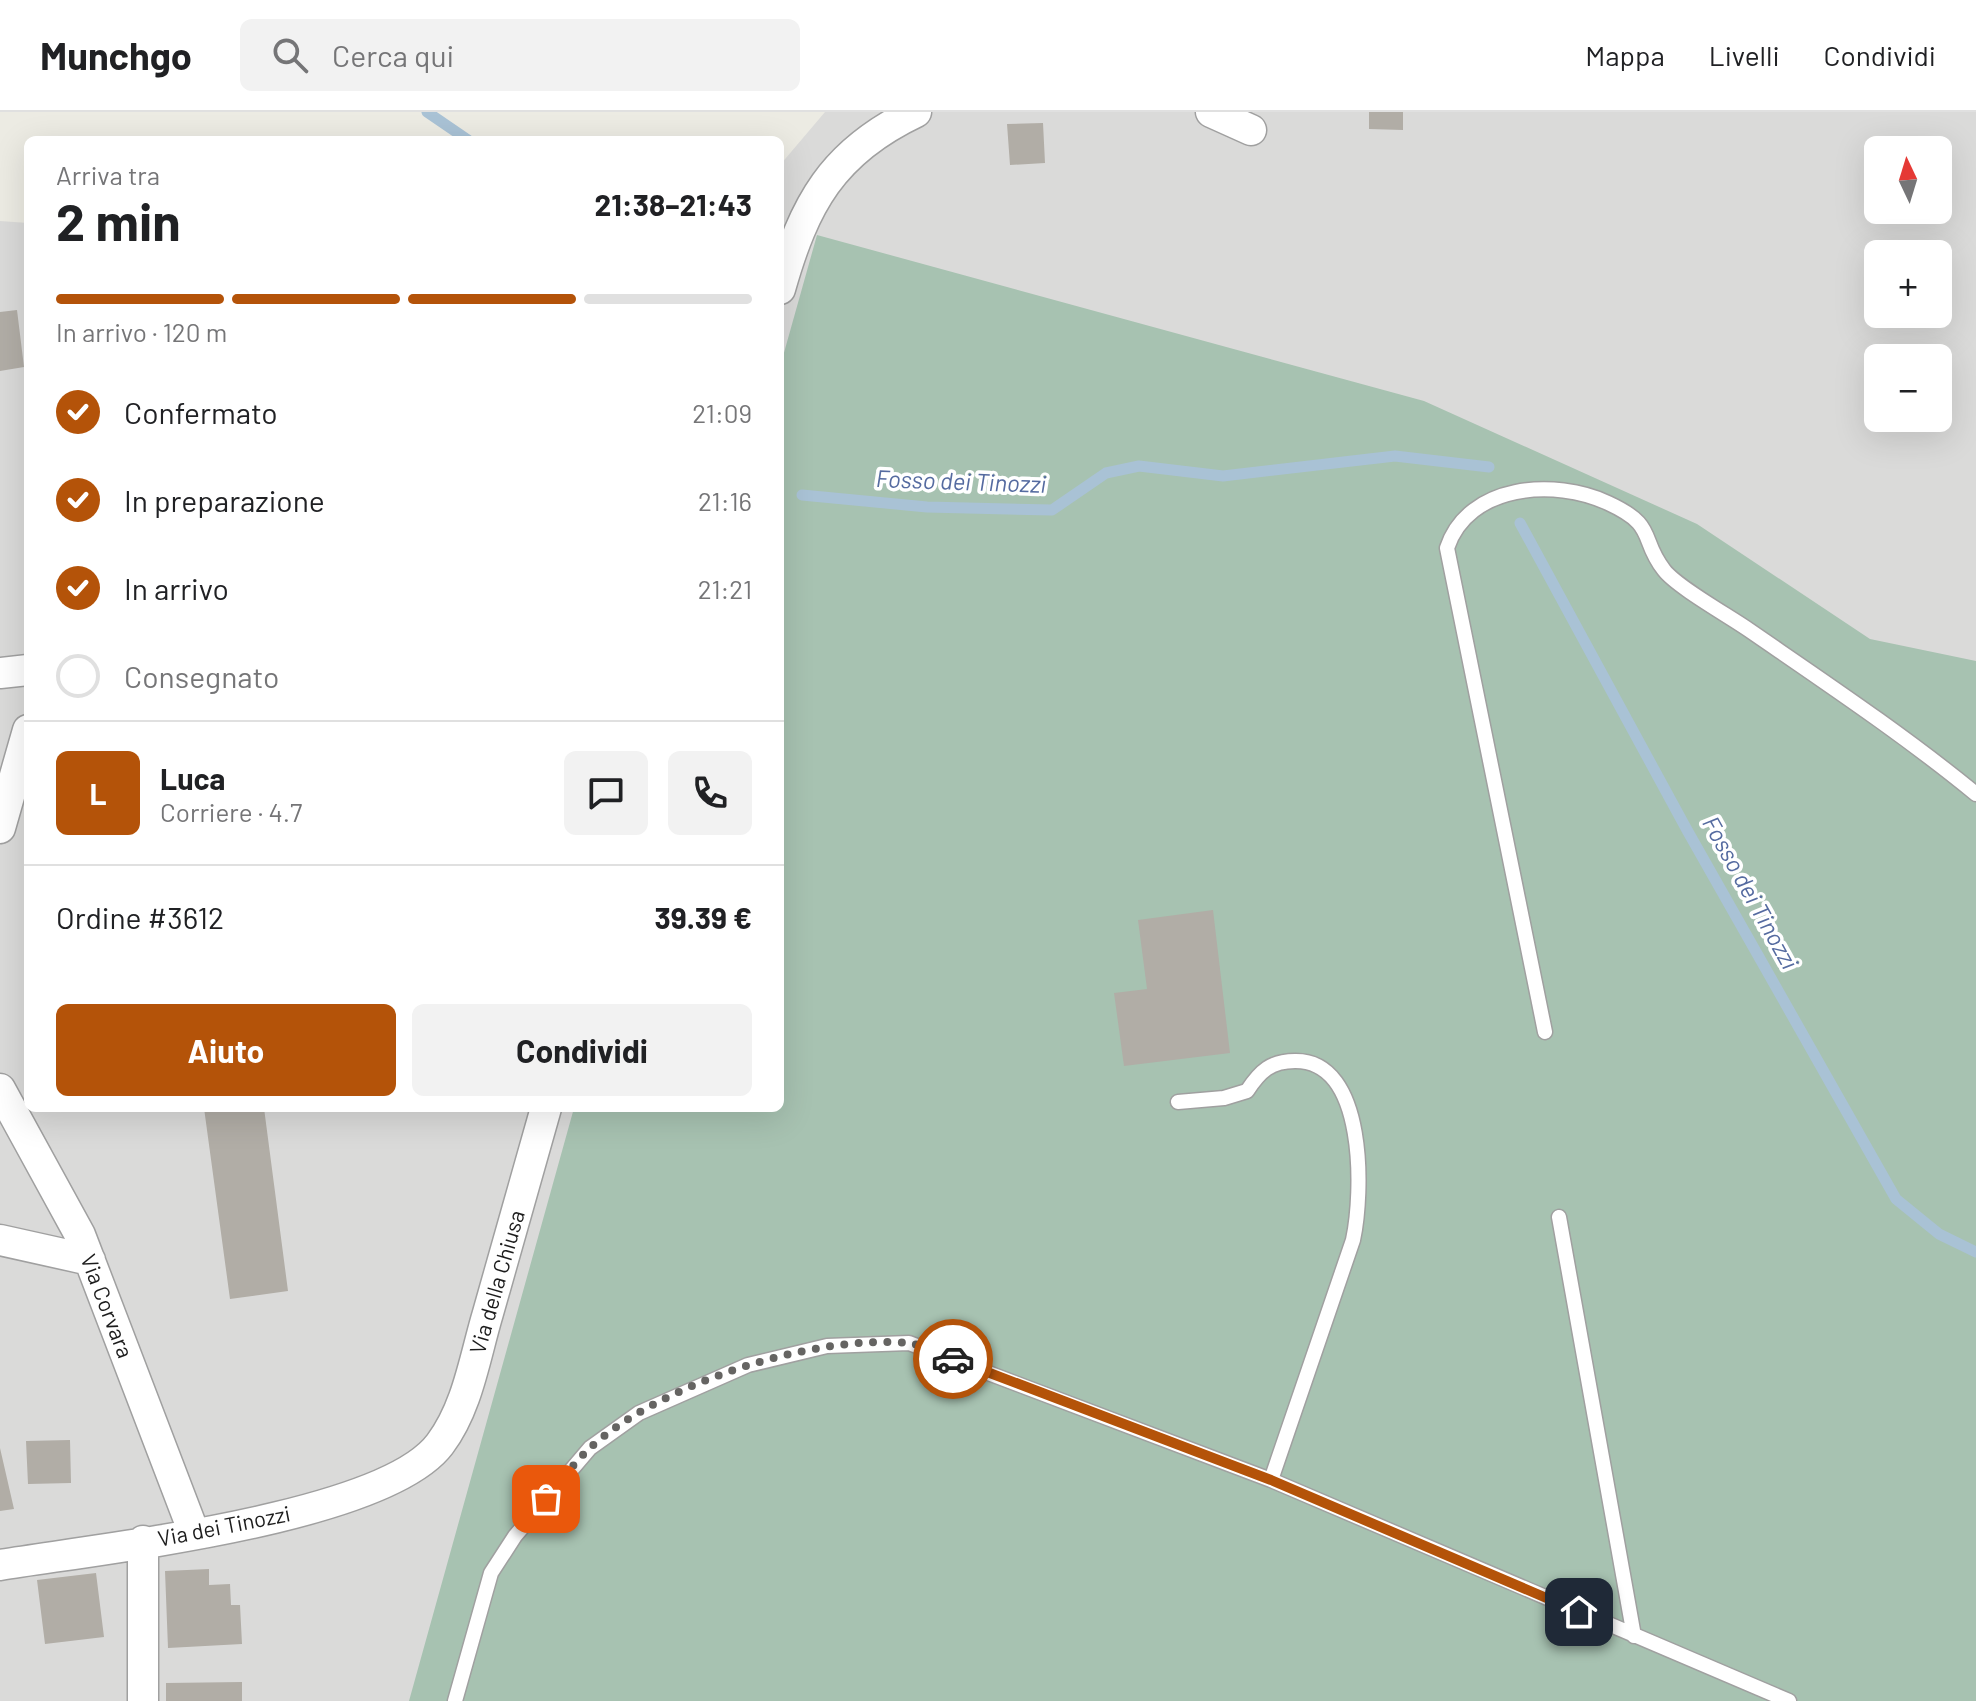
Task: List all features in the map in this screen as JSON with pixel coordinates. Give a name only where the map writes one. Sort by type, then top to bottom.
[{"type":"street","points":[[784,276],[800,225],[825,181],[862,144],[916,112]]},
{"type":"street","points":[[1211,112],[1251,130]]},
{"type":"street","points":[[0,673],[24,670]]},
{"type":"street","points":[[0,828],[24,744]]},
{"type":"street","name":"Via Corvara","points":[[0,1089],[65,1203],[90,1260],[194,1533]]},
{"type":"street","name":"Via della Chiusa","points":[[435,1450],[464,1399],[545,1112]]},
{"type":"street","points":[[0,1240],[90,1260]]},
{"type":"street","name":"Via dei Tinozzi","points":[[0,1565],[194,1533],[298,1512],[352,1496],[397,1475],[435,1450]]},
{"type":"street","points":[[143,1541],[143,1701]]},
{"type":"lane","points":[[1545,1032],[1447,548],[1452,532],[1465,516],[1481,506],[1519,490],[1544,488],[1606,502],[1643,524],[1664,571],[1916,745],[1976,794]]},
{"type":"lane","points":[[1178,1102],[1224,1098],[1247,1091],[1259,1072],[1278,1061],[1301,1061],[1322,1069],[1340,1089],[1359,1147],[1359,1213],[1353,1240],[1271,1480]]},
{"type":"lane","points":[[1559,1217],[1634,1636]]},
{"type":"lane","points":[[455,1701],[491,1573],[515,1536],[590,1448],[639,1413],[748,1365],[827,1346],[909,1343],[1271,1480],[1789,1701]]},
{"type":"shaded area","points":[[825,112],[1976,112],[1976,1701],[0,1701],[0,221],[24,223],[24,1112],[784,1112],[784,160]]},
{"type":"green space","points":[[817,235],[1424,401],[1697,524],[1870,639],[1976,661],[1976,1701],[409,1701],[573,1112],[784,1112],[784,353]]},
{"type":"building","points":[[1369,112],[1403,112],[1403,130],[1369,129]]},
{"type":"building","points":[[1043,123],[1045,163],[1010,165],[1007,124]]},
{"type":"building","points":[[17,310],[24,367],[0,371],[0,312]]},
{"type":"building","points":[[1213,910],[1230,1053],[1124,1066],[1114,993],[1147,989],[1138,920]]},
{"type":"building","points":[[205,1112],[265,1112],[288,1291],[230,1299]]},
{"type":"building","points":[[70,1440],[71,1483],[28,1484],[26,1441]]},
{"type":"building","points":[[0,1448],[14,1509],[0,1511]]},
{"type":"building","points":[[209,1569],[209,1585],[230,1584],[231,1605],[240,1605],[242,1644],[168,1648],[165,1571]]},
{"type":"building","points":[[96,1573],[104,1637],[45,1644],[37,1580]]},
{"type":"building","points":[[242,1682],[242,1701],[166,1701],[166,1683]]},
{"type":"waterway","name":"Fosso dei Tinozzi","points":[[427,112],[462,136]]},
{"type":"waterway","name":"Fosso dei Tinozzi","points":[[802,495],[927,507],[1052,510],[1106,473],[1139,466],[1223,476],[1395,456],[1489,467]]},
{"type":"waterway","name":"Fosso dei Tinozzi","points":[[1520,523],[1687,830],[1896,1199],[1939,1234],[1976,1252]]},
{"type":"way so far","points":[[546,1499],[590,1448],[639,1413],[748,1365],[827,1346],[909,1343],[953,1359]]},
{"type":"route","points":[[953,1359],[1271,1480],[1579,1612]]}]
